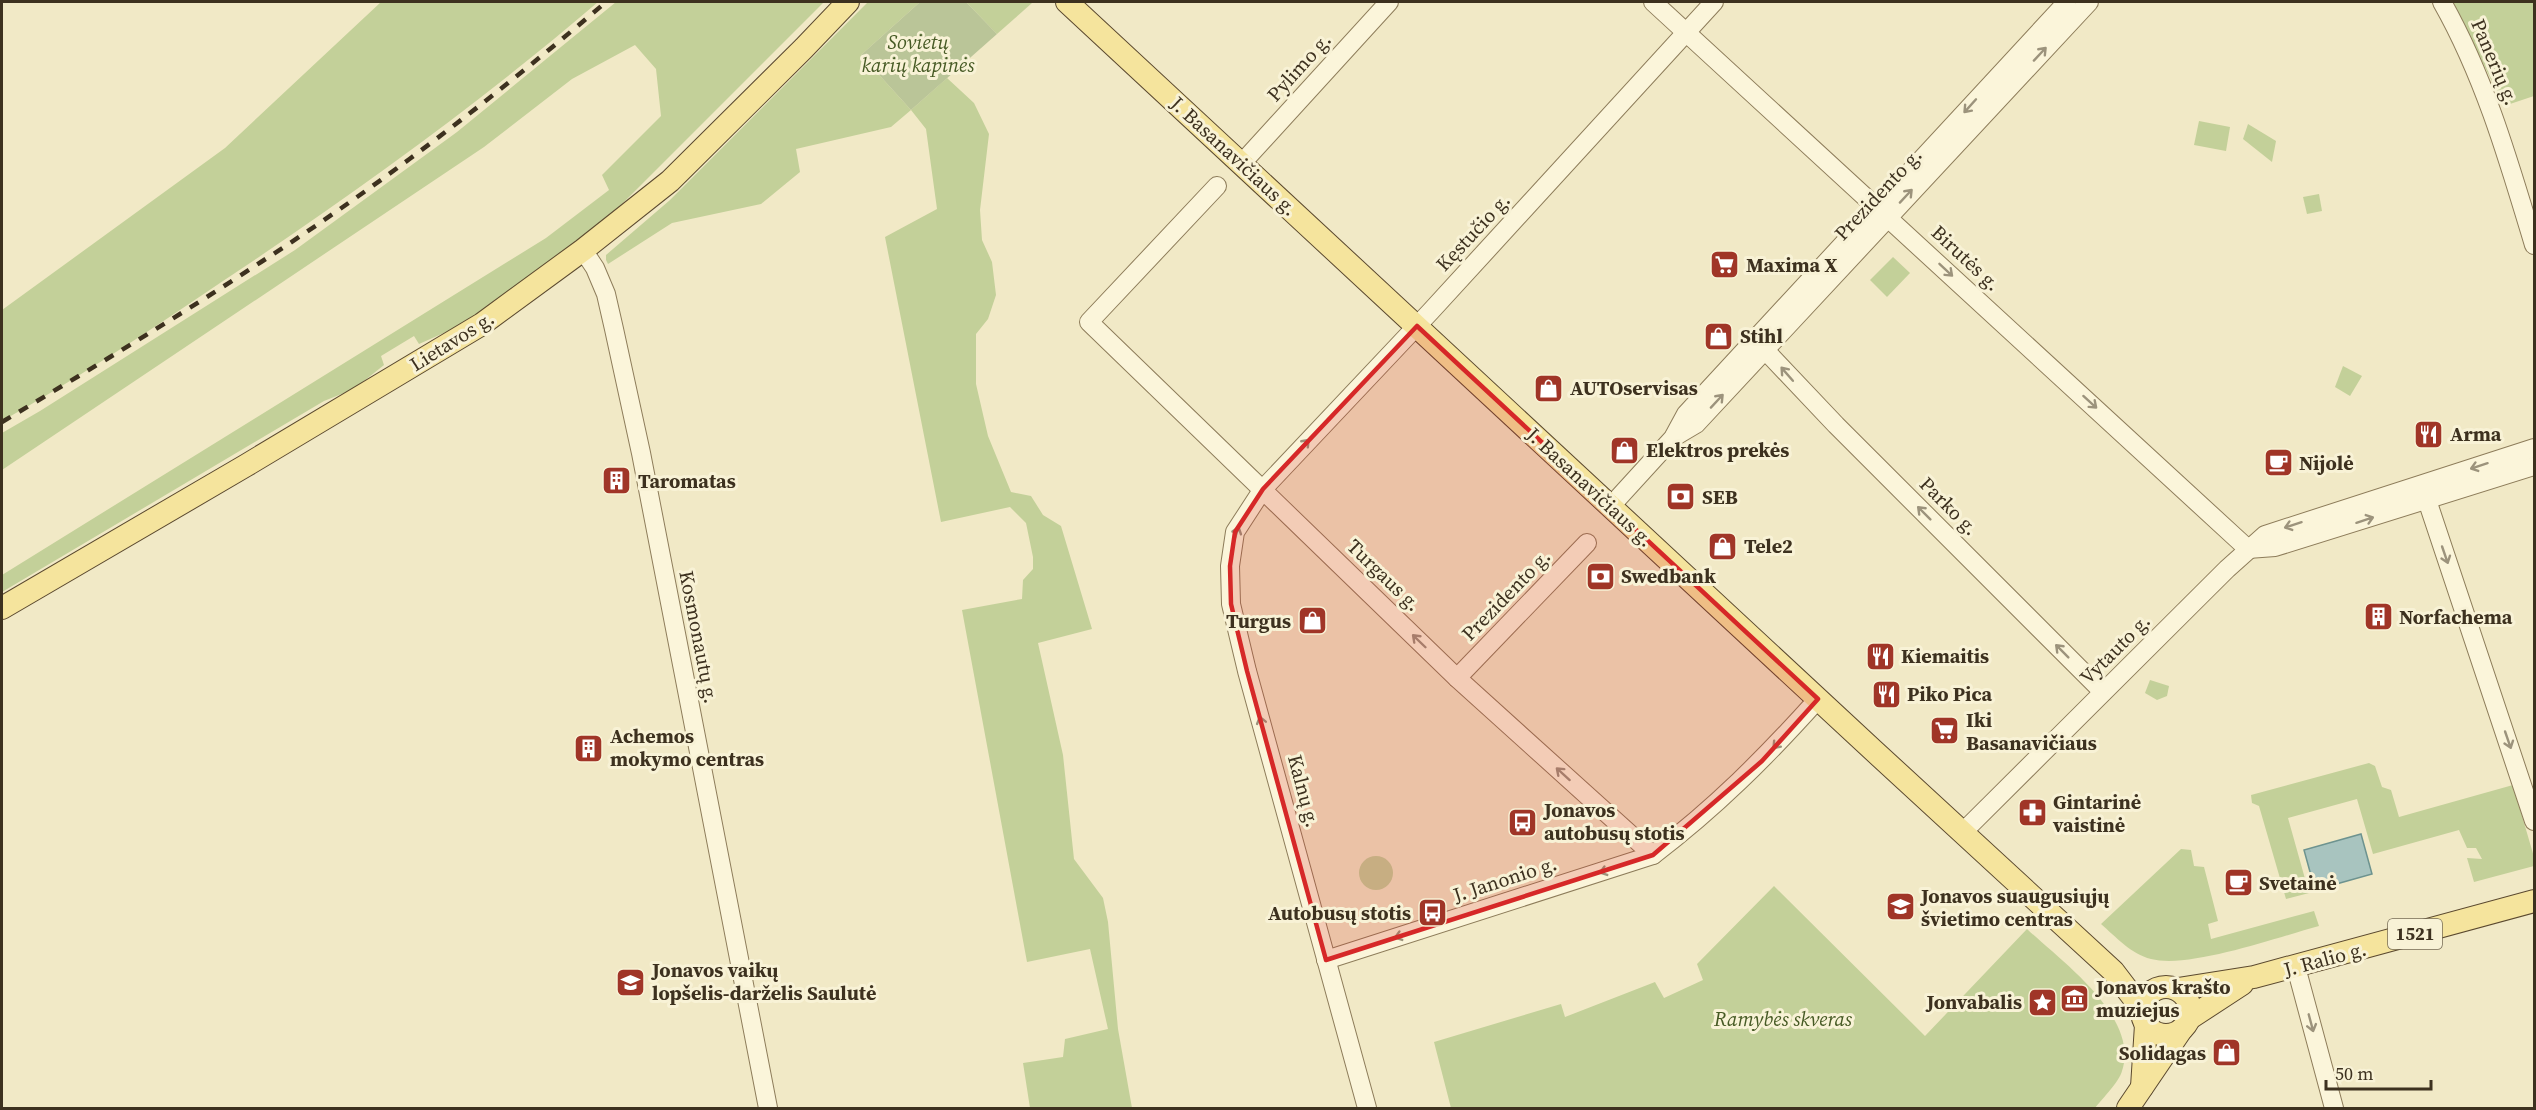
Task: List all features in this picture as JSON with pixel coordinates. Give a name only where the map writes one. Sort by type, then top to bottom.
[{"type":"main road","name":"Lietavos g.","points":[[2,608],[482,324],[583,250],[670,181],[848,2]]},
{"type":"main road","name":"J. Basanavičiaus g.","points":[[1067,2],[1610,507],[2114,971],[2144,1017]]},
{"type":"main road","name":"J. Ralio g.","points":[[2170,988],[2254,977],[2296,967],[2535,901]]},
{"type":"main road","name":"J. Basanavičiaus g.","points":[[2114,971],[2170,988]]},
{"type":"main road","name":"J. Ralio g.","points":[[2185,1024],[2254,977]]},
{"type":"main road","points":[[2128,1108],[2142,1088],[2185,1024],[2189,1001],[2170,988],[2148,995],[2144,1017],[2142,1088]]},
{"type":"main road","points":[[2144,1017],[2158,1034],[2174,1034],[2185,1024]]},
{"type":"street","name":"Pylimo g.","points":[[1242,163],[1389,2]]},
{"type":"street","name":"Birutės g.","points":[[1653,2],[2248,549]]},
{"type":"street","name":"Kęstučio g.","points":[[1263,489],[1417,326],[1714,2]]},
{"type":"street","name":"Prezidento g.","points":[[1673,438],[1696,424],[1765,350],[2067,2]]},
{"type":"street","name":"Prezidento g.","points":[[1610,507],[1673,438],[1686,414],[2089,2]]},
{"type":"street","name":"Panerių g.","points":[[2442,2],[2452,19],[2494,116],[2535,245]]},
{"type":"street","name":"Turgaus g.","points":[[1217,186],[1089,322],[1457,678],[1653,855]]},
{"type":"street","name":"Kosmonautų g.","points":[[583,250],[595,268],[606,294],[616,340],[768,1108]]},
{"type":"street","name":"Parko g.","points":[[1765,350],[1810,399],[2103,692]]},
{"type":"street","name":"Vytauto g.","points":[[1963,832],[2248,549],[2265,535],[2535,448]]},
{"type":"street","points":[[2248,549],[2275,547],[2535,466]]},
{"type":"street","name":"Kalnų g.","points":[[1263,489],[1235,532],[1230,566],[1232,604],[1247,671],[1367,1108]]},
{"type":"street","points":[[2427,500],[2535,821]]},
{"type":"street","name":"Prezidento g.","points":[[1457,678],[1587,543]]},
{"type":"street","name":"J. Janonio g.","points":[[1326,960],[1653,855],[1687,829],[1762,761],[1818,699]]},
{"type":"street","points":[[2296,967],[2334,1108]]},
{"type":"highlighted area","points":[[1417,326],[1818,699],[1762,761],[1653,855],[1326,960],[1247,671],[1231,604],[1230,566],[1235,532],[1263,489]]},
{"type":"green space","points":[[381,2],[598,2],[461,113],[318,217],[112,354],[2,421],[2,310],[225,148]]},
{"type":"green space","points":[[616,2],[824,2],[610,216],[464,324],[419,344],[414,336],[381,356],[384,365],[354,389],[324,401],[2,592],[2,575],[546,238],[609,190],[602,175],[661,116],[656,69],[635,45],[572,79],[484,147],[2,470],[2,433],[295,250],[457,132]]},
{"type":"green space","points":[[868,2],[920,2],[861,55],[911,110],[891,127],[796,149],[800,172],[761,204],[672,223],[608,264],[606,255],[670,200]]},
{"type":"green space","name":"Sovietų karių kapinės","points":[[920,2],[966,2],[997,34],[911,110],[861,55]]},
{"type":"green space","points":[[966,2],[1030,2],[1032,3],[997,34]]},
{"type":"green space","points":[[2453,2],[2534,2],[2534,96],[2504,106]]},
{"type":"green space","points":[[947,78],[974,103],[989,134],[980,210],[982,240],[992,262],[996,295],[988,319],[976,334],[976,384],[988,436],[1011,492],[1031,496],[1043,515],[1061,526],[1092,629],[1038,643],[1063,755],[1074,859],[1103,898],[1108,922],[1118,1029],[1132,1108],[1030,1108],[1023,1063],[1063,1057],[1065,1039],[1108,1029],[1090,949],[1027,962],[962,610],[1022,599],[1023,580],[1033,569],[1033,557],[1026,523],[1010,507],[941,522],[885,237],[937,209],[926,129],[911,110]]},
{"type":"green space","points":[[2199,121],[2230,127],[2226,151],[2194,145]]},
{"type":"green space","points":[[2248,124],[2276,141],[2272,162],[2243,139]]},
{"type":"green space","points":[[2319,194],[2322,211],[2307,214],[2303,197]]},
{"type":"green space","points":[[1893,257],[1910,273],[1887,297],[1870,280]]},
{"type":"green space","points":[[2343,366],[2362,376],[2350,396],[2335,387]]},
{"type":"green space","points":[[2150,680],[2169,686],[2167,696],[2157,700],[2145,693]]},
{"type":"green space","points":[[2369,763],[2375,766],[2382,787],[2391,790],[2399,817],[2513,785],[2534,857],[2534,866],[2474,882],[2467,858],[2482,859],[2476,848],[2467,848],[2459,830],[2373,854],[2357,799],[2288,818],[2309,893],[2286,899],[2259,806],[2252,803],[2251,795]]},
{"type":"green space","points":[[2181,849],[2191,850],[2194,866],[2204,867],[2218,921],[2208,924],[2211,939],[2314,911],[2319,926],[2234,950],[2188,960],[2168,961],[2144,957],[2124,945],[2101,924]]},
{"type":"green space","points":[[1376,856],[1388,861],[1393,873],[1388,885],[1376,890],[1364,885],[1359,873],[1364,861]]},
{"type":"green space","name":"Ramybės skveras","points":[[1774,886],[1925,1036],[2027,929],[2077,974],[2109,1011],[2120,1031],[2124,1051],[2120,1075],[2095,1108],[1451,1108],[1434,1042],[1561,1004],[1565,1017],[1655,982],[1664,998],[1703,980],[1697,964]]},
{"type":"water","points":[[2361,834],[2372,874],[2315,890],[2304,850]]},
{"type":"railway","points":[[2,422],[197,303],[351,202],[481,105],[606,2]]},
{"type":"place","name":"Maxima X","points":[[1725,265]]},
{"type":"place","name":"Stihl","points":[[1719,336]]},
{"type":"place","name":"AUTOservisas","points":[[1549,388]]},
{"type":"place","name":"Arma","points":[[2429,434]]},
{"type":"place","name":"Elektros prekės","points":[[1625,450]]},
{"type":"place","name":"Nijolė","points":[[2278,463]]},
{"type":"place","name":"Taromatas","points":[[617,481]]},
{"type":"place","name":"SEB","points":[[1681,497]]},
{"type":"place","name":"Tele2","points":[[1723,546]]},
{"type":"place","name":"Swedbank","points":[[1600,576]]},
{"type":"place","name":"Norfachema","points":[[2378,617]]},
{"type":"place","name":"Turgus","points":[[1312,621]]},
{"type":"place","name":"Kiemaitis","points":[[1880,656]]},
{"type":"place","name":"Piko Pica","points":[[1886,694]]},
{"type":"place","name":"Iki Basanavičiaus","points":[[1945,731]]},
{"type":"place","name":"Achemos mokymo centras","points":[[589,748]]},
{"type":"place","name":"Gintarinė vaistinė","points":[[2032,813]]},
{"type":"place","name":"Jonavos autobusų stotis","points":[[1523,822]]},
{"type":"place","name":"Svetainė","points":[[2238,883]]},
{"type":"place","name":"Jonavos suaugusiųjų švietimo centras","points":[[1900,907]]},
{"type":"place","name":"Autobusų stotis","points":[[1432,913]]},
{"type":"place","name":"Jonavos vaikų lopšelis-darželis Saulutė","points":[[631,982]]},
{"type":"place","name":"Jonavos krašto muziejus","points":[[2075,998]]},
{"type":"place","name":"Jonvabalis","points":[[2043,1002]]},
{"type":"place","name":"Solidagas","points":[[2227,1053]]}]
